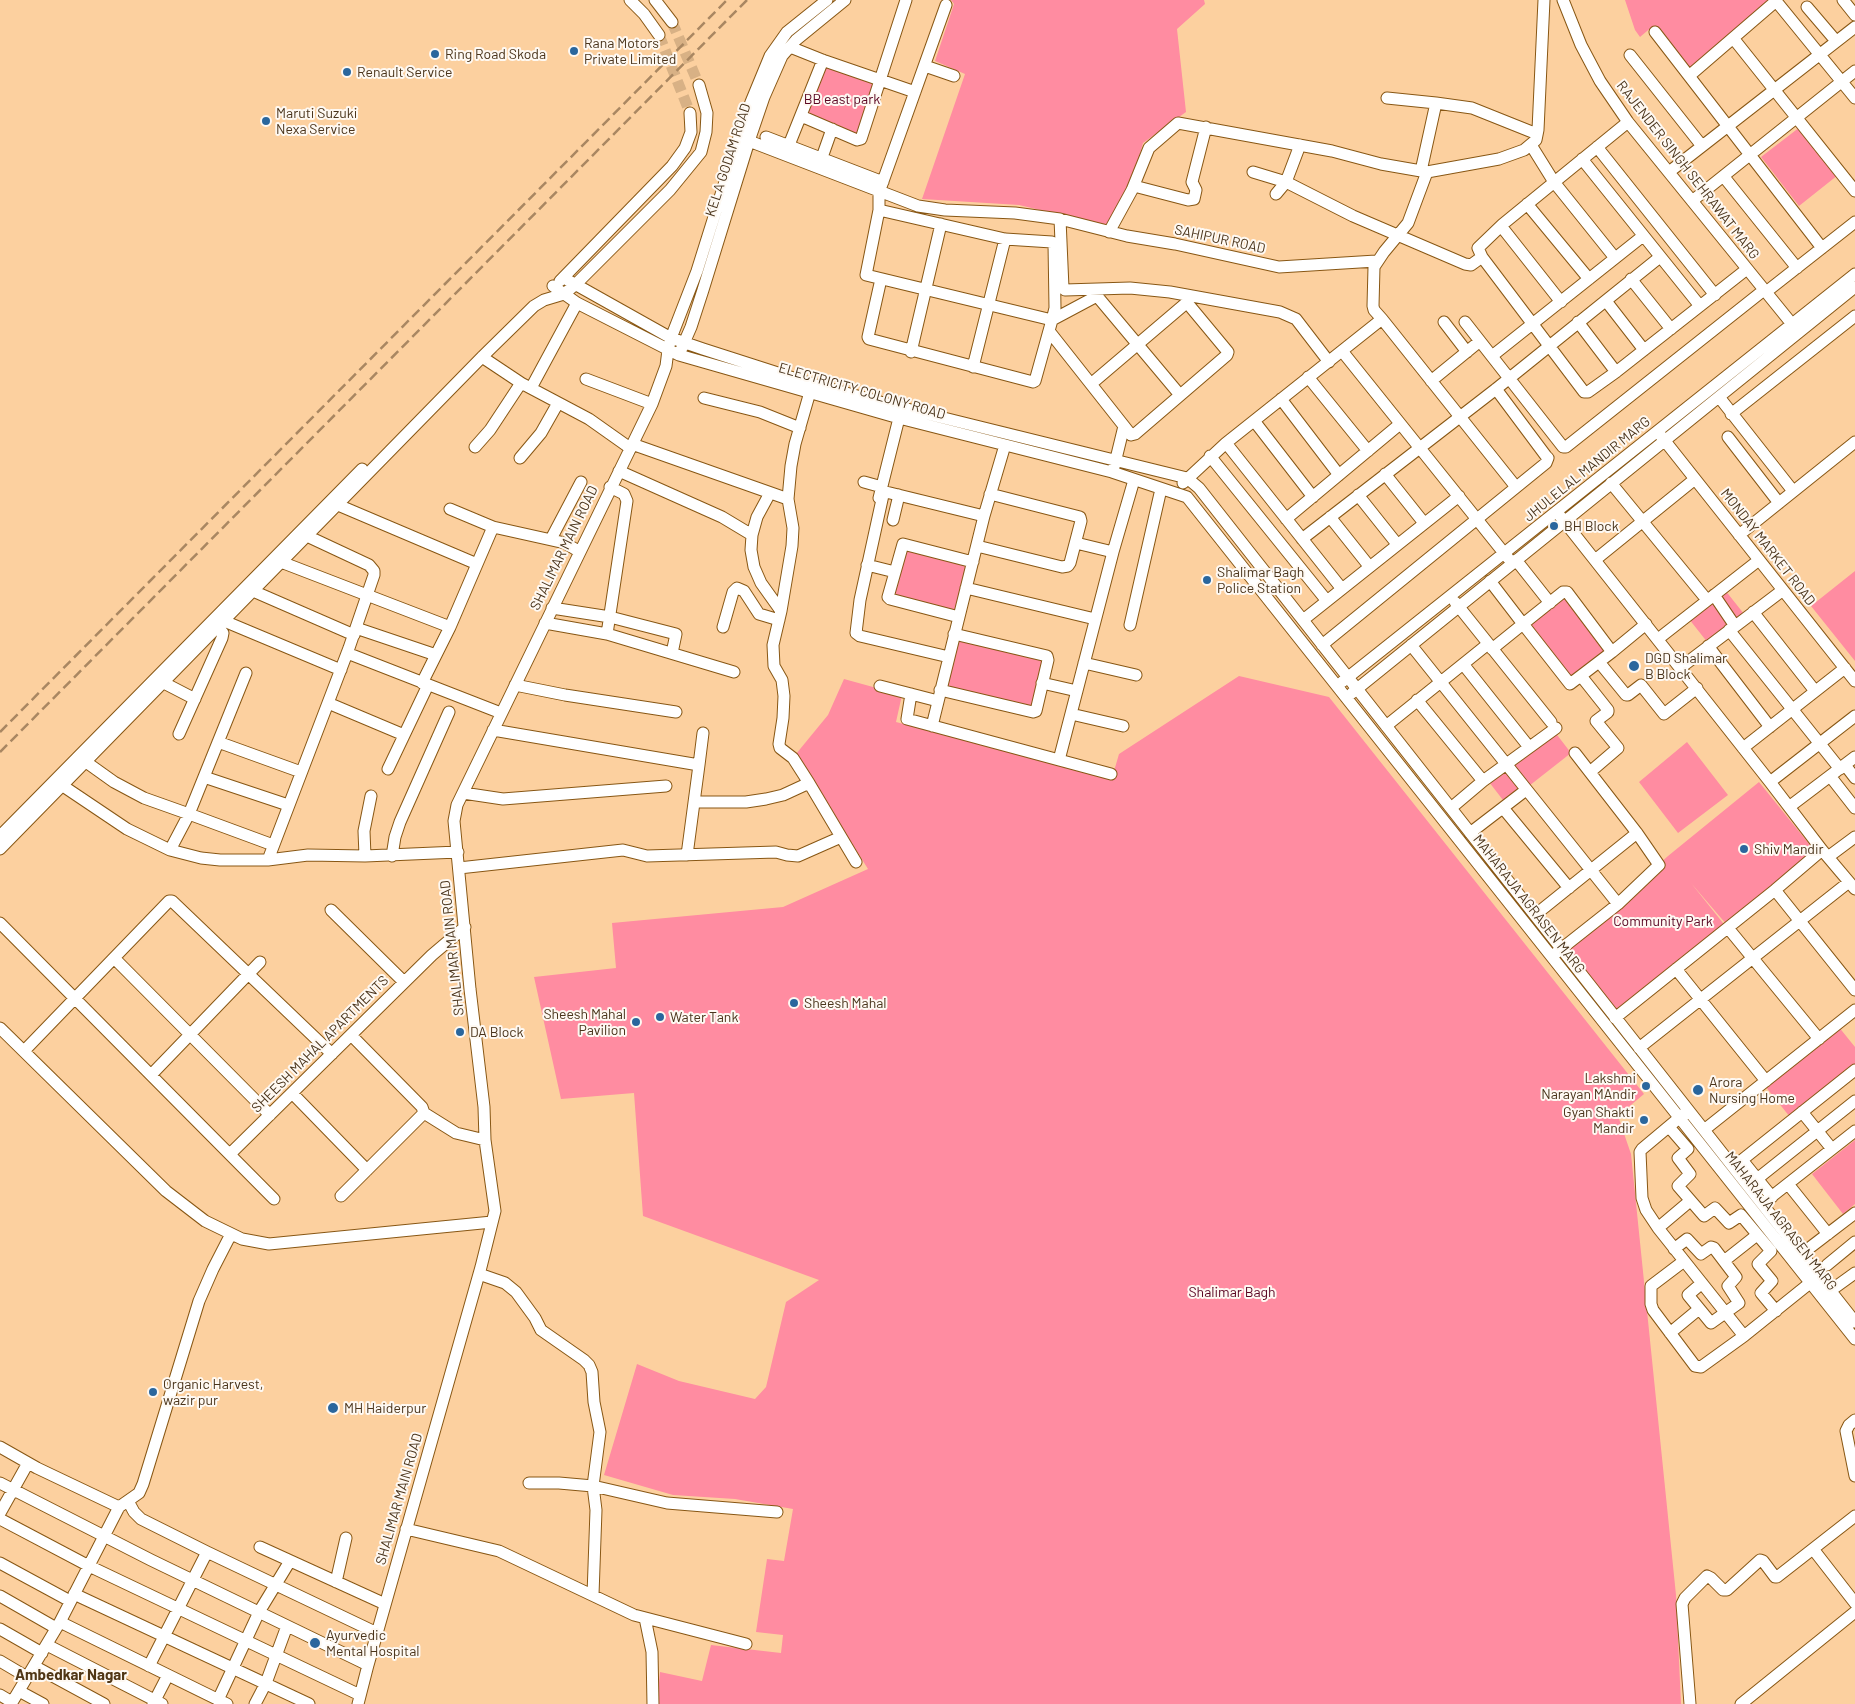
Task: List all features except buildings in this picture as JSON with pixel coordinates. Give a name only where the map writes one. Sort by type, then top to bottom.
[{"type":"street","points":[[630,0],[644,14],[659,35]]},
{"type":"street","points":[[655,0],[672,22]]},
{"type":"street","name":"KELA GODAM ROAD","points":[[673,353],[684,343],[703,290],[764,97],[791,40],[827,0]]},
{"type":"street","name":"KELA GODAM ROAD","points":[[673,353],[671,338],[697,270],[751,102],[770,56],[845,0]]},
{"type":"street","points":[[801,116],[857,140],[861,139],[906,0]]},
{"type":"street","points":[[1108,232],[1134,186],[1149,148],[1175,125],[1182,123],[1332,151],[1381,164],[1424,171],[1499,159],[1524,150],[1536,140],[1537,134],[1544,0]]},
{"type":"street","name":"RAJENDER SINGH SEHRAWAT MARG","points":[[1563,0],[1581,45],[1600,81],[1628,122],[1795,328]]},
{"type":"street","points":[[1843,0],[1855,15]]},
{"type":"street","points":[[1689,76],[1776,1],[1855,98]]},
{"type":"street","points":[[946,5],[881,187],[879,210],[866,275],[988,304],[1051,325],[1091,384],[1131,434],[1135,434],[1228,353],[1189,305],[1183,305],[1091,384]]},
{"type":"street","points":[[1807,7],[1836,41]]},
{"type":"street","points":[[1668,172],[1855,27]]},
{"type":"street","points":[[1655,32],[1822,248]]},
{"type":"street","points":[[1733,38],[1855,191]]},
{"type":"street","points":[[791,40],[823,60],[915,92]]},
{"type":"street","points":[[1630,55],[1702,146]]},
{"type":"street","points":[[789,146],[823,60]]},
{"type":"street","points":[[924,66],[954,76]]},
{"type":"street","points":[[1692,202],[1855,71]]},
{"type":"street","points":[[0,849],[482,357],[534,306],[544,300],[564,294],[576,284],[670,190],[701,152],[708,113],[699,85]]},
{"type":"street","points":[[1388,98],[1436,103],[1479,111],[1537,134]]},
{"type":"street","points":[[1436,103],[1424,171],[1408,223],[1376,261],[1374,273],[1374,310],[1516,488]]},
{"type":"street","points":[[0,836],[233,598],[531,300],[564,278],[672,166],[685,148],[691,132],[690,113]]},
{"type":"street","points":[[1628,122],[1501,226],[1479,247],[1478,252],[1585,392],[1588,392],[1616,372],[1747,269]]},
{"type":"street","points":[[1134,186],[1194,200],[1196,190],[1192,182],[1206,127]]},
{"type":"street","points":[[820,162],[832,129]]},
{"type":"street","points":[[766,137],[820,162]]},
{"type":"street","points":[[749,141],[820,162]]},
{"type":"street","points":[[1276,194],[1286,182],[1300,145]]},
{"type":"street","points":[[1531,145],[1554,182],[1615,258]]},
{"type":"street","points":[[1597,147],[1715,294]]},
{"type":"street","points":[[1582,160],[1700,306]]},
{"type":"street","name":"SAHIPUR ROAD","points":[[820,162],[881,187],[918,206],[945,210],[1015,213],[1060,219],[1108,232],[1175,244],[1278,267],[1376,261]]},
{"type":"street","points":[[1253,172],[1286,182],[1353,216],[1465,264],[1471,265],[1482,257]]},
{"type":"street","points":[[1724,176],[1797,268]]},
{"type":"street","points":[[1527,204],[1589,279]]},
{"type":"street","points":[[879,210],[1005,239],[1053,242],[1055,303],[1051,325],[1034,382],[911,352],[868,338],[881,279]]},
{"type":"street","points":[[1060,219],[1063,288],[1066,290],[1130,288],[1170,292],[1280,312],[1296,319],[1329,362]]},
{"type":"street","points":[[1465,322],[1563,447],[1568,447],[1855,222]]},
{"type":"street","points":[[911,352],[941,224]]},
{"type":"street","points":[[1501,226],[1561,302]]},
{"type":"street","points":[[1492,356],[1643,236]]},
{"type":"street","points":[[972,367],[1005,239]]},
{"type":"street","points":[[1302,538],[1496,389],[1660,257]]},
{"type":"street","name":"JHULELAL MANDIR MARG","points":[[1337,686],[1505,553],[1611,483],[1661,436],[1718,397],[1855,274]]},
{"type":"street","name":"ELECTRICITY COLONY ROAD","points":[[564,278],[671,338],[811,388],[899,418],[1112,472],[1161,489],[1176,492]]},
{"type":"street","points":[[1631,279],[1671,329]]},
{"type":"street","name":"ELECTRICITY COLONY ROAD","points":[[553,286],[577,302],[673,353],[811,388],[1116,460],[1167,475],[1186,478]]},
{"type":"street","name":"JHULELAL MANDIR MARG","points":[[1346,698],[1514,561],[1561,516],[1795,328],[1855,288]]},
{"type":"street","points":[[1051,325],[1097,296],[1180,394]]},
{"type":"street","points":[[1606,301],[1644,350]]},
{"type":"street","points":[[532,388],[577,302]]},
{"type":"street","points":[[1732,414],[1855,316]]},
{"type":"street","points":[[1176,492],[1186,478],[1210,456],[1382,319]]},
{"type":"street","points":[[1444,322],[1467,352]]},
{"type":"street","points":[[1578,322],[1616,372]]},
{"type":"street","points":[[1431,381],[1480,341]]},
{"type":"street","points":[[1342,351],[1418,448],[1505,553],[1550,603]]},
{"type":"street","name":"SHALIMAR MAIN ROAD","points":[[359,1700],[479,1274],[494,1211],[485,1140],[484,1107],[454,821],[457,805],[652,404],[666,366],[673,353]]},
{"type":"street","points":[[482,357],[521,383],[589,419],[631,446],[788,499]]},
{"type":"street","points":[[1308,377],[1368,451]]},
{"type":"street","points":[[586,379],[652,404]]},
{"type":"street","points":[[475,446],[490,430],[521,383]]},
{"type":"street","points":[[811,388],[791,466],[788,499],[792,528],[792,546],[772,655],[774,666],[782,680],[784,696],[784,718],[779,744],[780,748],[793,758],[810,782],[856,862]]},
{"type":"street","points":[[1322,645],[1546,463],[1548,458],[1496,389]]},
{"type":"street","points":[[1718,397],[1793,491]]},
{"type":"street","points":[[704,398],[752,410],[800,428]]},
{"type":"street","points":[[1281,399],[1339,475]]},
{"type":"street","points":[[520,458],[541,434],[558,403]]},
{"type":"street","points":[[848,624],[899,418]]},
{"type":"street","points":[[1255,422],[1313,497]]},
{"type":"street","points":[[1286,519],[1400,424]]},
{"type":"street","points":[[1112,472],[1124,426]]},
{"type":"street","name":"MONDAY MARKET ROAD","points":[[1661,436],[1855,681]]},
{"type":"street","points":[[1728,437],[1779,503]]},
{"type":"street","points":[[1739,535],[1855,442]]},
{"type":"street","points":[[1226,443],[1342,589]]},
{"type":"street","points":[[932,726],[984,516],[1005,445]]},
{"type":"street","points":[[1210,456],[1327,601]]},
{"type":"street","points":[[619,471],[722,517],[752,535]]},
{"type":"street","points":[[1385,474],[1424,523]]},
{"type":"street","name":"MAHARAJA AGRASEN MARG","points":[[1186,478],[1199,488],[1535,915],[1639,1048],[1684,1114],[1704,1130],[1762,1204],[1797,1258]]},
{"type":"street","points":[[1595,560],[1695,479]]},
{"type":"street","points":[[1059,760],[1095,619],[1134,480]]},
{"type":"street","points":[[551,540],[581,482]]},
{"type":"street","points":[[864,482],[882,487]]},
{"type":"street","points":[[1611,483],[1711,598],[1838,770],[1855,808]]},
{"type":"street","points":[[607,634],[627,502],[624,494],[610,487]]},
{"type":"street","points":[[1130,624],[1161,489]]},
{"type":"street","points":[[770,492],[757,517],[752,535],[751,550],[754,567],[780,616]]},
{"type":"street","points":[[949,658],[860,636],[856,633],[867,565],[884,494],[886,492],[984,516]]},
{"type":"street","name":"MAHARAJA AGRASEN MARG","points":[[1176,492],[1187,497],[1552,957],[1684,1114],[1814,1279],[1855,1339]]},
{"type":"street","points":[[977,546],[1065,567],[1070,563],[1076,543],[1081,521],[1080,517],[990,494]]},
{"type":"street","points":[[892,520],[899,495]]},
{"type":"street","points":[[1358,495],[1397,544]]},
{"type":"street","points":[[1303,620],[1459,496]]},
{"type":"street","points":[[338,505],[477,564]]},
{"type":"street","points":[[450,509],[493,527],[565,542],[580,552]]},
{"type":"street","points":[[1330,516],[1369,566]]},
{"type":"street","points":[[1561,516],[1852,886],[1800,921],[1639,1048]]},
{"type":"street","points":[[388,769],[493,527]]},
{"type":"street","points":[[268,860],[341,670],[374,575],[371,567],[307,536]]},
{"type":"street","points":[[1076,543],[1113,552]]},
{"type":"street","points":[[959,617],[889,599],[895,572],[904,544],[973,562]]},
{"type":"street","points":[[1658,639],[1759,560]]},
{"type":"street","points":[[281,562],[450,627]]},
{"type":"street","points":[[1247,573],[1259,564]]},
{"type":"street","points":[[867,565],[895,572]]},
{"type":"street","points":[[1490,581],[1568,683],[1571,684],[1646,624]]},
{"type":"street","points":[[723,627],[733,592],[737,588],[744,591],[757,612],[780,616]]},
{"type":"street","points":[[966,588],[1095,619]]},
{"type":"street","points":[[1680,668],[1783,590]]},
{"type":"street","points":[[253,591],[355,632],[436,655]]},
{"type":"street","points":[[1386,726],[1463,664],[1523,624],[1563,592],[1567,592],[1612,652]]},
{"type":"street","points":[[1447,825],[1454,812],[1482,781],[1529,748],[1553,725],[1450,597]]},
{"type":"street","points":[[552,608],[610,617],[676,634],[672,653]]},
{"type":"street","points":[[1753,612],[1816,691]]},
{"type":"street","points":[[545,623],[607,634],[734,672]]},
{"type":"street","points":[[221,624],[341,670]]},
{"type":"street","points":[[179,734],[222,638],[221,624]]},
{"type":"street","points":[[880,686],[911,694],[939,695],[1036,711],[1048,660],[1047,656],[954,634]]},
{"type":"street","points":[[1411,645],[1618,904]]},
{"type":"street","points":[[1708,646],[1770,727]]},
{"type":"street","points":[[347,653],[501,714]]},
{"type":"street","points":[[1599,662],[1626,695],[1628,696],[1641,685],[1664,714],[1697,688]]},
{"type":"street","points":[[1084,663],[1136,675]]},
{"type":"street","points":[[1463,664],[1529,748]]},
{"type":"street","points":[[1744,748],[1845,668]]},
{"type":"street","points":[[170,850],[189,814],[246,673]]},
{"type":"street","points":[[1581,676],[1608,710],[1596,721],[1618,748],[1590,772]]},
{"type":"street","points":[[164,682],[195,699]]},
{"type":"street","points":[[1042,683],[1077,691]]},
{"type":"street","points":[[515,685],[676,712]]},
{"type":"street","points":[[911,694],[906,719],[1111,774]]},
{"type":"street","points":[[1417,700],[1482,781]]},
{"type":"street","points":[[328,703],[404,735]]},
{"type":"street","points":[[392,856],[400,822],[448,712]]},
{"type":"street","points":[[1071,714],[1123,726]]},
{"type":"street","points":[[1770,782],[1855,716]]},
{"type":"street","points":[[493,730],[699,765]]},
{"type":"street","points":[[687,855],[703,733]]},
{"type":"street","points":[[218,742],[301,772]]},
{"type":"street","points":[[1552,957],[1618,904],[1659,867],[1637,833],[1575,753]]},
{"type":"street","points":[[1789,807],[1855,757]]},
{"type":"street","points":[[86,762],[136,794],[273,845]]},
{"type":"street","points":[[1838,770],[1855,778]]},
{"type":"street","points":[[204,777],[288,805]]},
{"type":"street","points":[[695,802],[746,802],[766,799],[810,782]]},
{"type":"street","points":[[63,786],[110,819],[147,840],[170,850],[201,858],[268,860],[308,855],[392,856],[458,852]]},
{"type":"street","points":[[463,793],[493,799],[508,799],[666,786]]},
{"type":"street","points":[[1470,833],[1526,790]]},
{"type":"street","points":[[365,856],[364,831],[371,796]]},
{"type":"street","points":[[1503,808],[1570,888]]},
{"type":"street","points":[[1535,915],[1637,833]]},
{"type":"street","points":[[459,868],[624,850],[647,856],[776,852],[798,856],[841,837]]},
{"type":"street","points":[[1615,1018],[1776,890],[1825,854],[1855,837]]},
{"type":"street","points":[[1776,890],[1855,990]]},
{"type":"street","points":[[24,1051],[169,901],[172,901],[332,1054]]},
{"type":"street","points":[[331,910],[404,982]]},
{"type":"street","points":[[0,923],[274,1199]]},
{"type":"street","name":"SHEESH MAHAL APARTMENTS","points":[[230,1154],[404,982],[465,927]]},
{"type":"street","points":[[1728,928],[1819,1039]]},
{"type":"street","points":[[114,958],[270,1115]]},
{"type":"street","points":[[151,1075],[260,962]]},
{"type":"street","points":[[1676,969],[1766,1081]]},
{"type":"street","points":[[1704,1130],[1855,1010]]},
{"type":"street","points":[[0,1028],[166,1191],[205,1221],[242,1239],[269,1244],[492,1222]]},
{"type":"street","points":[[352,1035],[422,1107],[424,1113],[456,1133],[485,1140]]},
{"type":"street","points":[[1772,1197],[1742,1160],[1855,1070]]},
{"type":"street","points":[[292,1093],[367,1170]]},
{"type":"street","points":[[1757,1179],[1855,1101]]},
{"type":"street","points":[[1802,1112],[1832,1149]]},
{"type":"street","points":[[341,1196],[424,1113]]},
{"type":"street","points":[[1684,1114],[1642,1148],[1640,1155],[1643,1205],[1674,1249],[1744,1336]]},
{"type":"street","points":[[1670,1127],[1688,1149],[1678,1158],[1690,1174],[1677,1185],[1704,1216],[1715,1208],[1729,1223],[1741,1215],[1771,1252],[1758,1264],[1772,1281],[1761,1292],[1776,1311]]},
{"type":"street","points":[[1762,1204],[1855,1131]]},
{"type":"street","points":[[1788,1184],[1828,1234]]},
{"type":"street","points":[[1658,1228],[1690,1201]]},
{"type":"street","points":[[1797,1258],[1855,1212]]},
{"type":"street","points":[[0,1695],[12,1703],[58,1625],[104,1536],[124,1504],[139,1493],[199,1302],[213,1268],[231,1234]]},
{"type":"street","points":[[1724,1261],[1757,1235]]},
{"type":"street","points":[[1674,1249],[1688,1239],[1700,1254],[1713,1247],[1736,1277],[1728,1286],[1739,1302],[1711,1323],[1688,1295],[1702,1283]]},
{"type":"street","points":[[1827,1264],[1855,1242]]},
{"type":"street","points":[[1684,1261],[1650,1287],[1652,1310],[1695,1366],[1700,1368],[1744,1336],[1814,1279]]},
{"type":"street","points":[[1830,1291],[1855,1273]]},
{"type":"street","points":[[479,1274],[505,1283],[516,1292],[535,1318],[541,1330],[589,1365],[592,1372],[594,1402],[600,1432],[592,1486],[596,1510],[593,1595]]},
{"type":"street","name":"MAHARAJA AGRASEN MARG","points":[[1814,1279],[1830,1291],[1855,1322]]},
{"type":"street","points":[[1670,1333],[1699,1309]]},
{"type":"street","points":[[1855,1420],[1846,1431],[1855,1476]]},
{"type":"street","points":[[0,1447],[28,1463],[124,1504],[141,1520],[377,1633]]},
{"type":"street","points":[[0,1513],[28,1463]]},
{"type":"street","points":[[529,1483],[592,1486],[667,1503],[777,1512]]},
{"type":"street","points":[[0,1484],[368,1665]]},
{"type":"street","points":[[1690,1704],[1682,1604],[1685,1598],[1707,1576],[1725,1591],[1760,1560],[1777,1577],[1855,1516]]},
{"type":"street","points":[[0,1519],[89,1566],[276,1656],[359,1700]]},
{"type":"street","points":[[406,1529],[499,1551],[634,1615],[746,1644]]},
{"type":"street","points":[[336,1582],[346,1538]]},
{"type":"street","points":[[260,1547],[385,1604]]},
{"type":"street","points":[[1813,1549],[1855,1603]]},
{"type":"street","points":[[149,1666],[207,1552]]},
{"type":"street","points":[[0,1596],[223,1702],[233,1668],[259,1612],[290,1561]]},
{"type":"street","points":[[0,1563],[72,1597],[164,1636],[309,1704]]},
{"type":"street","points":[[1741,1704],[1855,1612]]},
{"type":"street","points":[[645,1618],[652,1652],[653,1704]]},
{"type":"street","points":[[256,1704],[266,1684],[287,1626]]},
{"type":"street","points":[[0,1629],[157,1703],[168,1675]]},
{"type":"street","points":[[0,1661],[27,1677]]},
{"type":"street","points":[[34,1666],[104,1704]]},
{"type":"street","points":[[19,1691],[43,1704]]},
{"type":"green space","points":[[951,0],[1204,0],[1205,4],[1177,29],[1186,112],[1143,143],[1131,186],[1107,226],[1019,205],[922,199],[965,74],[935,61],[954,4]]},
{"type":"green space","points":[[1625,0],[1769,0],[1690,71],[1653,26],[1640,37],[1635,30]]},
{"type":"green space","name":"BB east park","points":[[825,62],[877,81],[858,135],[806,117]]},
{"type":"green space","points":[[1800,127],[1838,175],[1799,206],[1761,157]]},
{"type":"green space","points":[[904,548],[969,564],[956,614],[891,597]]},
{"type":"green space","points":[[1855,571],[1855,661],[1811,606]]},
{"type":"green space","points":[[1725,590],[1744,614],[1708,643],[1689,619]]},
{"type":"green space","points":[[1564,595],[1608,651],[1571,680],[1527,624]]},
{"type":"green space","points":[[957,637],[1045,659],[1033,710],[944,688]]},
{"type":"green space","name":"Shalimar Bagh","points":[[1239,676],[1329,697],[1644,1094],[1618,1116],[1631,1154],[1676,1595],[1681,1704],[657,1704],[660,1672],[702,1681],[711,1645],[781,1653],[783,1635],[756,1632],[767,1559],[784,1561],[793,1509],[735,1499],[673,1495],[604,1475],[637,1364],[679,1381],[755,1399],[766,1387],[786,1302],[819,1280],[643,1216],[634,1093],[561,1099],[534,977],[616,968],[612,923],[783,907],[868,869],[796,754],[828,715],[844,679],[902,695],[896,722],[1112,778],[1119,754]]},
{"type":"green space","points":[[1551,727],[1571,753],[1506,804],[1486,778]]},
{"type":"green space","points":[[1687,742],[1728,795],[1678,833],[1639,782]]},
{"type":"green space","name":"Community Park","points":[[1759,782],[1814,850],[1727,925],[1691,883],[1727,928],[1618,1014],[1566,948],[1668,856]]},
{"type":"green space","points":[[1838,1026],[1855,1047],[1855,1064],[1790,1117],[1765,1086]]},
{"type":"green space","points":[[1855,1140],[1855,1204],[1843,1214],[1812,1174]]},
{"type":"tunnel","points":[[672,22],[699,85]]},
{"type":"tunnel","points":[[659,35],[690,113]]},
{"type":"railway","points":[[0,732],[727,0]]},
{"type":"railway","points":[[0,752],[747,0]]},
{"type":"place","name":"Rana Motors Private Limited","points":[[574,51]]},
{"type":"place","name":"Ring Road Skoda","points":[[435,54]]},
{"type":"place","name":"Renault Service","points":[[347,72]]},
{"type":"place","name":"Maruti Suzuki Nexa Service","points":[[266,121]]},
{"type":"place","name":"BH Block","points":[[1554,526]]},
{"type":"place","name":"Shalimar Bagh Police Station","points":[[1207,580]]},
{"type":"place","name":"DGD Shalimar B Block","points":[[1634,666]]},
{"type":"place","name":"Shiv Mandir","points":[[1744,849]]},
{"type":"place","name":"Sheesh Mahal","points":[[794,1003]]},
{"type":"place","name":"Water Tank","points":[[660,1017]]},
{"type":"place","name":"Sheesh Mahal Pavilion","points":[[636,1022]]},
{"type":"place","name":"DA Block","points":[[460,1032]]},
{"type":"place","name":"Lakshmi Narayan MAndir","points":[[1646,1086]]},
{"type":"place","name":"Arora Nursing Home","points":[[1698,1090]]},
{"type":"place","name":"Gyan Shakti Mandir","points":[[1644,1120]]},
{"type":"place","name":"Organic Harvest, wazir pur","points":[[153,1392]]},
{"type":"place","name":"MH Haiderpur","points":[[333,1408]]},
{"type":"place","name":"Ayurvedic Mental Hospital","points":[[315,1643]]},
{"type":"district","name":"Ambedkar Nagar","points":[[71,1675]]}]
